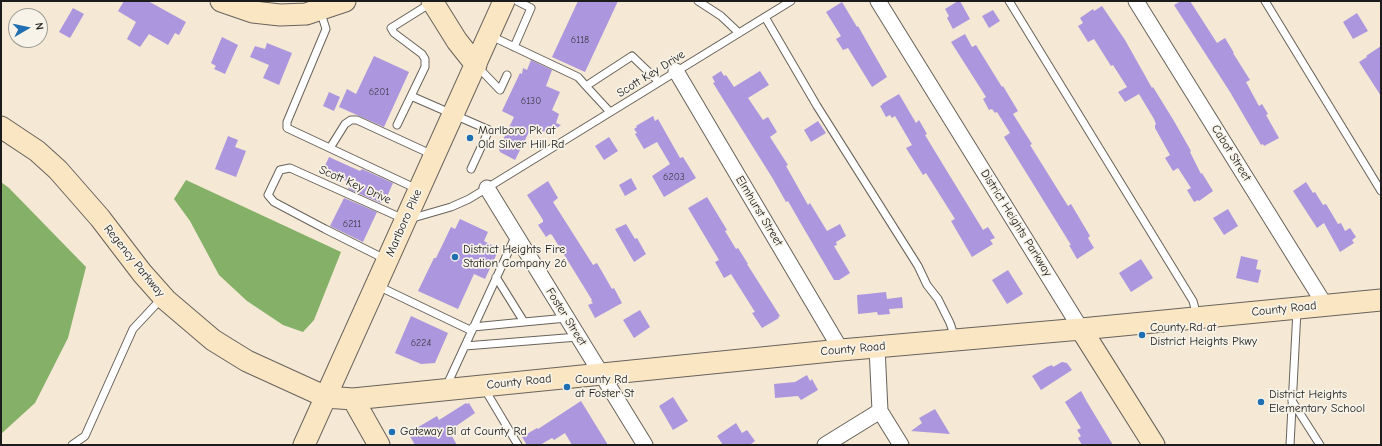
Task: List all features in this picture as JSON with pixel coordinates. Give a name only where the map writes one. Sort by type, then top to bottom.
[{"type":"street","points":[[221,1],[253,12],[280,15],[306,14],[318,6],[345,1]]},
{"type":"street","points":[[433,1],[457,41],[476,65]]},
{"type":"street","name":"Marlboro Pike","points":[[304,445],[504,1]]},
{"type":"street","name":"District Heights Parkway","points":[[878,1],[1154,445]]},
{"type":"street","name":"Cabot Street","points":[[1136,1],[1325,305]]},
{"type":"street","name":"Elmhurst Street","points":[[676,71],[841,350]]},
{"type":"street","name":"Regency Parkway","points":[[1,127],[37,151],[58,170],[100,218],[142,273],[163,297],[213,340],[247,361],[326,397]]},
{"type":"street","name":"Foster Street","points":[[488,188],[645,445]]},
{"type":"street","name":"County Road","points":[[326,397],[353,399],[841,350],[1081,329],[1381,300]]},
{"type":"street","points":[[877,347],[880,411],[901,445]]},
{"type":"street","points":[[353,399],[379,445]]},
{"type":"street","points":[[826,445],[880,411]]},
{"type":"lane","points":[[398,125],[425,67],[425,59],[422,54],[394,34],[391,28],[433,1]]},
{"type":"lane","points":[[514,47],[531,8],[517,1]]},
{"type":"lane","points":[[698,1],[721,16],[739,33]]},
{"type":"lane","name":"Scott Key Drive","points":[[388,260],[325,230],[274,202],[268,195],[280,170],[290,168],[406,220],[451,207],[488,188],[791,1]]},
{"type":"lane","points":[[1009,1],[1193,301],[1198,317]]},
{"type":"lane","points":[[1265,1],[1381,191]]},
{"type":"lane","points":[[318,6],[326,29],[287,122],[287,128],[418,190]]},
{"type":"lane","points":[[764,17],[817,106],[938,299],[950,323],[955,340]]},
{"type":"lane","points":[[489,35],[578,77],[610,112]]},
{"type":"lane","points":[[586,86],[632,56],[660,82]]},
{"type":"lane","points":[[476,65],[500,90],[507,75]]},
{"type":"lane","points":[[411,96],[489,130],[471,169]]},
{"type":"lane","points":[[330,148],[345,124],[351,120],[357,120],[434,156]]},
{"type":"lane","points":[[445,390],[516,234]]},
{"type":"lane","points":[[496,277],[524,322]]},
{"type":"lane","points":[[376,286],[473,329],[567,318]]},
{"type":"lane","points":[[72,445],[85,436],[133,329],[163,297]]},
{"type":"lane","points":[[1290,445],[1297,308]]},
{"type":"lane","points":[[465,346],[579,337]]},
{"type":"lane","points":[[483,386],[518,445]]},
{"type":"lane","points":[[1292,401],[1320,445]]},
{"type":"green space","points":[[186,180],[341,252],[314,320],[303,332],[283,325],[247,301],[219,275],[190,221],[174,199]]},
{"type":"green space","points":[[1,182],[9,188],[86,267],[68,338],[35,403],[1,434]]},
{"type":"building","points":[[124,1],[148,1],[186,22],[179,35],[175,33],[168,45],[149,34],[140,47],[127,39],[136,22],[118,11]]},
{"type":"building","points":[[578,1],[618,1],[585,72],[552,57]]},
{"type":"building","points":[[960,1],[970,19],[953,29],[947,18],[949,16],[945,9]]},
{"type":"building","points":[[1181,1],[1190,1],[1217,43],[1225,38],[1250,80],[1246,82],[1259,106],[1262,104],[1268,114],[1266,115],[1279,138],[1264,146],[1263,144],[1261,145],[1230,92],[1174,5]]},
{"type":"building","points":[[842,2],[857,27],[858,26],[887,77],[872,87],[848,48],[843,50],[836,39],[841,36],[826,12]]},
{"type":"building","points":[[1102,6],[1125,40],[1152,88],[1153,87],[1174,121],[1191,151],[1190,152],[1201,174],[1202,173],[1213,191],[1199,201],[1194,202],[1187,190],[1191,188],[1178,168],[1173,171],[1165,158],[1170,155],[1155,128],[1156,124],[1154,119],[1139,94],[1125,102],[1118,92],[1127,87],[1113,65],[1111,66],[1094,39],[1088,42],[1078,26],[1083,23],[1080,18],[1093,9],[1094,11]]},
{"type":"building","points":[[73,8],[84,14],[70,38],[59,32]]},
{"type":"building","points":[[993,10],[1000,21],[989,28],[982,16]]},
{"type":"building","points":[[1357,13],[1368,31],[1353,39],[1343,22]]},
{"type":"building","points":[[965,34],[972,47],[976,45],[1002,87],[1003,86],[1018,111],[1013,114],[1032,144],[1030,145],[1068,206],[1071,204],[1090,236],[1088,238],[1094,248],[1077,259],[1069,245],[1071,245],[1004,137],[1010,133],[997,112],[995,113],[992,109],[989,110],[983,99],[986,97],[951,42]]},
{"type":"building","points":[[222,37],[238,45],[225,74],[214,69],[216,66],[211,63]]},
{"type":"building","points":[[267,43],[292,53],[279,85],[263,78],[269,65],[250,57],[255,46],[265,49]]},
{"type":"building","points":[[1381,46],[1381,96],[1359,62]]},
{"type":"building","points":[[374,56],[409,72],[384,127],[339,107],[347,89],[356,94]]},
{"type":"building","points":[[531,60],[552,70],[546,86],[560,92],[552,110],[559,114],[556,123],[561,125],[549,134],[532,126],[515,160],[500,152],[498,147],[514,117],[502,111],[520,73],[522,74],[523,68],[527,70]]},
{"type":"building","points":[[721,71],[724,76],[726,75],[734,87],[760,71],[769,85],[748,98],[763,120],[768,117],[777,132],[770,137],[788,165],[786,166],[808,205],[810,203],[827,231],[840,224],[846,236],[836,242],[837,245],[834,246],[850,273],[839,280],[834,280],[788,201],[786,202],[713,83],[715,82],[712,77]]},
{"type":"building","points":[[329,92],[340,97],[334,111],[323,106]]},
{"type":"building","points":[[899,94],[916,123],[919,120],[927,134],[925,135],[983,230],[988,227],[995,238],[990,240],[993,244],[972,257],[951,221],[955,219],[926,173],[923,175],[906,148],[912,145],[895,116],[892,118],[890,115],[886,117],[880,106]]},
{"type":"building","points":[[653,116],[655,121],[658,119],[680,158],[683,157],[696,178],[664,197],[652,176],[670,164],[657,142],[644,149],[635,134],[637,133],[634,129],[637,127],[636,126]]},
{"type":"building","points":[[818,121],[826,133],[811,142],[804,130]]},
{"type":"building","points":[[228,136],[238,140],[235,147],[246,151],[236,177],[215,169]]},
{"type":"building","points":[[609,137],[618,151],[604,160],[595,146]]},
{"type":"building","points":[[329,157],[360,171],[362,169],[393,183],[386,199],[383,198],[381,203],[348,189],[351,183],[323,170]]},
{"type":"building","points":[[631,178],[637,189],[625,196],[619,185]]},
{"type":"building","points":[[548,181],[558,198],[553,202],[593,265],[597,263],[622,303],[595,318],[588,305],[593,303],[591,301],[592,300],[552,235],[550,234],[546,237],[538,225],[543,222],[543,220],[527,195]]},
{"type":"building","points":[[1306,182],[1313,193],[1315,192],[1323,205],[1326,204],[1338,224],[1341,223],[1345,231],[1350,228],[1356,237],[1352,240],[1354,243],[1340,252],[1324,223],[1317,228],[1293,191]]},
{"type":"building","points":[[707,197],[727,230],[725,231],[736,249],[738,248],[780,316],[762,328],[752,313],[755,312],[731,274],[724,278],[715,262],[719,260],[688,208]]},
{"type":"building","points":[[344,198],[377,212],[363,242],[330,226]]},
{"type":"building","points":[[1228,209],[1238,226],[1224,235],[1213,218]]},
{"type":"building","points":[[460,219],[488,232],[484,241],[499,249],[485,279],[474,274],[458,309],[418,291],[451,227],[455,229]]},
{"type":"building","points":[[626,224],[635,239],[637,238],[646,254],[634,262],[615,229]]},
{"type":"building","points":[[1241,256],[1258,260],[1256,269],[1261,270],[1258,283],[1236,278]]},
{"type":"building","points":[[1141,259],[1153,278],[1131,292],[1119,273]]},
{"type":"building","points":[[1008,270],[1023,294],[1007,304],[992,280]]},
{"type":"building","points":[[886,292],[887,299],[902,297],[903,308],[889,309],[890,314],[878,315],[877,312],[858,314],[857,295]]},
{"type":"building","points":[[640,310],[650,327],[634,338],[623,320]]},
{"type":"building","points":[[411,316],[448,333],[435,363],[421,364],[395,353]]},
{"type":"building","points":[[1062,362],[1067,363],[1072,370],[1041,390],[1032,376],[1047,367],[1052,365],[1053,367]]},
{"type":"building","points":[[807,375],[810,381],[812,379],[818,390],[801,400],[798,396],[775,398],[774,384],[795,382]]},
{"type":"building","points":[[1081,391],[1113,445],[1082,445],[1078,438],[1081,436],[1077,430],[1081,428],[1065,402]]},
{"type":"building","points":[[673,397],[688,421],[673,430],[659,406]]},
{"type":"building","points":[[581,401],[608,445],[572,445],[565,433],[554,440],[552,438],[540,445],[527,445],[522,437],[537,428],[538,429]]},
{"type":"building","points":[[466,403],[469,403],[475,413],[449,431],[457,445],[415,445],[408,433],[437,416],[439,420]]},
{"type":"building","points":[[935,409],[950,434],[911,431],[922,423],[919,418]]},
{"type":"building","points":[[736,423],[742,433],[747,430],[755,441],[750,445],[723,445],[717,436]]},
{"type":"place","name":"Marlboro Pk at Old Silver Hill Rd","points":[[470,138]]},
{"type":"place","name":"District Heights Fire Station Company 26","points":[[455,257]]},
{"type":"place","name":"County Rd at District Heights Pkwy","points":[[1142,335]]},
{"type":"place","name":"County Rd at Foster St","points":[[567,387]]},
{"type":"place","name":"District Heights Elementary School","points":[[1261,402]]},
{"type":"place","name":"Gateway Bl at County Rd","points":[[392,432]]}]
